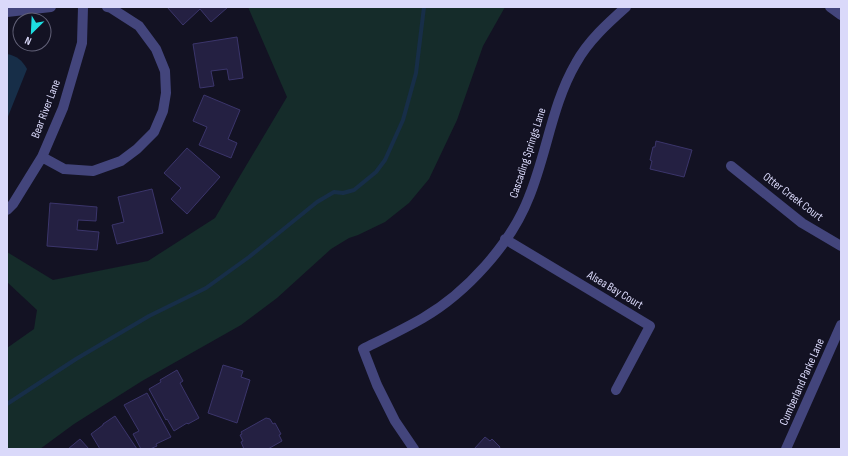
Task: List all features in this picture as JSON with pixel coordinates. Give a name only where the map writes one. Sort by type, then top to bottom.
[{"type":"street","points":[[7,12],[51,7]]},
{"type":"street","name":"Bear River Lane","points":[[7,210],[13,204],[42,157],[63,108],[82,43],[83,7]]},
{"type":"street","points":[[42,157],[64,169],[93,171],[121,161],[137,149],[154,132],[163,111],[166,93],[165,71],[156,49],[139,26],[107,7]]},
{"type":"street","name":"Cascading Springs Lane","points":[[414,449],[395,422],[380,391],[364,348],[424,318],[472,280],[493,257],[516,224],[529,198],[558,104],[576,62],[587,46],[604,27],[626,7]]},
{"type":"street","points":[[830,7],[841,15]]},
{"type":"street","name":"Otter Creek Court","points":[[731,166],[802,223],[841,246]]},
{"type":"street","name":"Alsea Bay Court","points":[[505,239],[650,326],[616,390]]},
{"type":"street","name":"Cumberland Parke Lane","points":[[786,449],[840,329]]},
{"type":"green space","points":[[248,7],[505,7],[483,46],[457,120],[429,179],[409,203],[385,222],[349,238],[331,249],[277,298],[241,325],[142,381],[74,424],[40,449],[7,449],[7,348],[34,329],[37,310],[7,282],[7,252],[53,280],[148,261],[215,218],[287,97]]},
{"type":"water","points":[[7,54],[19,59],[27,69],[7,119]]},
{"type":"building","points":[[167,7],[228,7],[211,22],[200,9],[183,25]]},
{"type":"building","points":[[237,37],[243,78],[229,80],[227,69],[211,71],[214,86],[200,88],[193,44]]},
{"type":"building","points":[[204,95],[240,110],[228,139],[237,143],[231,158],[199,145],[207,127],[193,121]]},
{"type":"building","points":[[656,141],[692,150],[684,177],[650,169],[652,161],[650,160]]},
{"type":"building","points":[[187,148],[220,177],[187,214],[171,199],[181,188],[164,173]]},
{"type":"building","points":[[152,189],[163,233],[117,244],[112,225],[124,222],[118,197]]},
{"type":"building","points":[[50,203],[97,207],[96,221],[78,220],[77,230],[99,232],[97,250],[47,246]]},
{"type":"building","points":[[223,365],[243,371],[241,377],[250,380],[237,423],[208,413]]},
{"type":"building","points":[[177,370],[183,381],[180,383],[199,418],[174,431],[167,419],[166,420],[149,389],[161,382],[160,380]]},
{"type":"building","points":[[147,393],[171,437],[156,444],[157,446],[150,449],[141,449],[133,434],[139,431],[124,405]]},
{"type":"building","points":[[115,416],[137,449],[100,449],[91,434]]},
{"type":"building","points":[[266,418],[270,419],[273,424],[275,423],[281,434],[279,435],[282,441],[268,449],[244,449],[241,442],[243,441],[240,435],[242,434],[241,432]]},
{"type":"building","points":[[485,437],[490,441],[492,439],[500,447],[499,449],[474,449]]},
{"type":"building","points":[[80,439],[89,449],[68,449]]},
{"type":"waterway","points":[[7,404],[76,359],[149,316],[206,288],[249,257],[317,202],[334,192],[343,193],[354,190],[376,172],[385,160],[403,120],[416,73],[424,7]]}]
